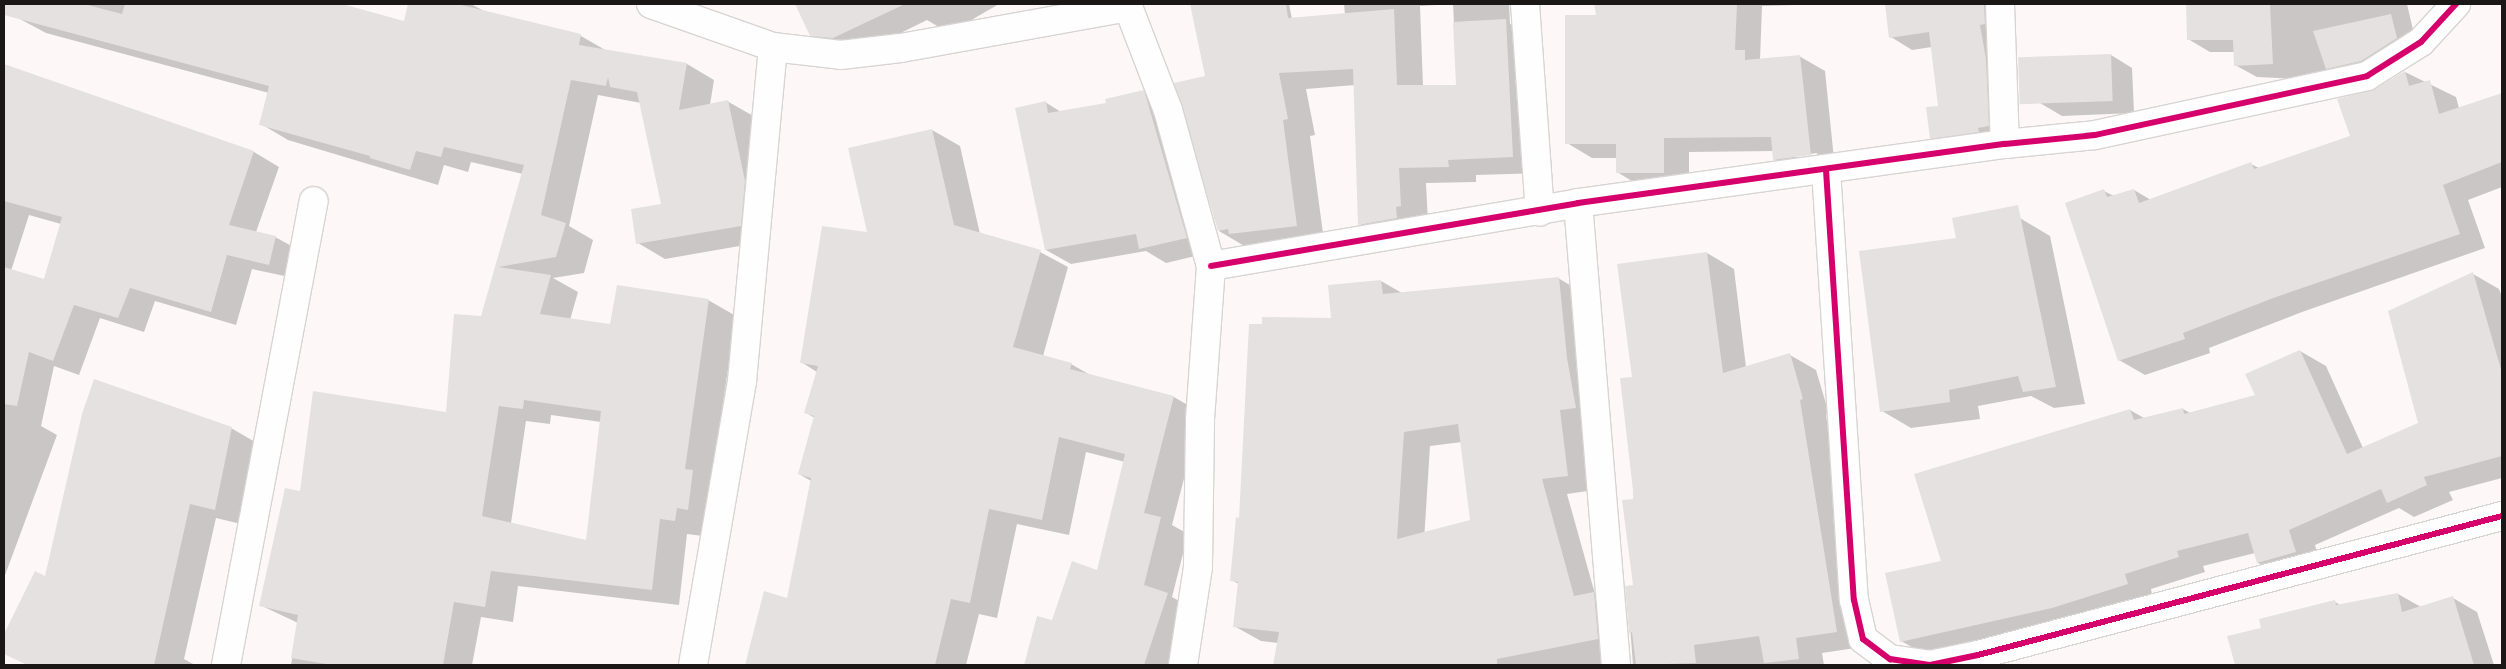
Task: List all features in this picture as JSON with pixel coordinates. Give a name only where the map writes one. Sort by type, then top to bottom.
[{"type":"street","points":[[651,4],[773,47],[840,55],[1128,6],[1168,110],[1211,266],[1200,421],[1198,567],[1183,665]]},
{"type":"street","points":[[1525,4],[1540,211]]},
{"type":"street","points":[[2000,4],[2005,144]]},
{"type":"street","points":[[1211,266],[1578,203],[2005,144],[2095,135],[2367,76],[2422,42],[2456,4]]},
{"type":"street","points":[[693,665],[742,381],[773,47]]},
{"type":"street","points":[[1826,170],[1854,600],[1863,638],[1890,659],[1930,665],[1978,655],[2502,516]]},
{"type":"street","points":[[226,665],[314,201]]},
{"type":"street","points":[[1578,203],[1616,665]]},
{"type":"building","points":[[4,4],[84,4],[122,14],[125,4],[342,4],[404,21],[408,4],[457,4],[581,34],[579,45],[687,63],[679,110],[728,100],[745,181],[741,226],[636,244],[631,209],[661,204],[637,92],[610,87],[608,77],[606,86],[571,80],[541,215],[566,223],[556,257],[498,267],[551,275],[540,314],[610,324],[617,285],[709,299],[685,469],[693,470],[688,510],[677,508],[675,521],[660,519],[652,590],[491,571],[485,607],[454,602],[443,665],[332,665],[291,658],[298,615],[259,606],[285,488],[300,491],[313,391],[446,412],[454,314],[481,316],[524,165],[444,147],[441,157],[416,151],[410,170],[370,158],[370,156],[259,125],[269,86],[4,15]],"holes":[[[524,400],[601,411],[586,540],[482,516],[499,406],[523,409]]]},
{"type":"building","points":[[795,4],[905,4],[833,38],[810,36]]},
{"type":"building","points":[[1190,4],[1286,4],[1288,18],[1394,9],[1397,85],[1456,85],[1453,22],[1506,19],[1513,157],[1448,160],[1449,167],[1399,168],[1401,206],[1396,207],[1397,218],[1358,225],[1353,69],[1279,73],[1288,119],[1283,120],[1297,226],[1229,234],[1228,229],[1218,231],[1174,83],[1205,76]]},
{"type":"building","points":[[1594,4],[1737,4],[1735,50],[1745,50],[1745,60],[1800,55],[1811,155],[1773,160],[1771,137],[1664,138],[1664,173],[1616,173],[1616,144],[1565,144],[1565,15],[1596,15]]},
{"type":"building","points":[[1885,4],[1984,4],[1985,24],[1980,25],[1986,59],[1989,126],[1978,128],[1979,132],[1930,139],[1926,107],[1938,106],[1929,32],[1889,38]]},
{"type":"building","points":[[2186,4],[2270,4],[2273,64],[2234,66],[2233,40],[2187,40]]},
{"type":"building","points":[[2391,14],[2397,38],[2361,61],[2326,69],[2313,31]]},
{"type":"building","points":[[2111,54],[2113,101],[2020,104],[2018,57]]},
{"type":"building","points":[[4,64],[254,151],[229,225],[276,236],[269,265],[227,255],[211,312],[130,288],[118,318],[74,305],[53,361],[29,352],[17,406],[4,404],[4,267],[44,279],[62,217],[4,201]]},
{"type":"building","points":[[2405,71],[2409,86],[2430,80],[2439,114],[2502,93],[2502,162],[2443,185],[2460,234],[2276,297],[2183,333],[2185,339],[2118,361],[2065,203],[2104,189],[2107,197],[2134,189],[2139,203],[2251,162],[2254,169],[2350,136],[2337,99],[2375,89]]},
{"type":"building","points":[[1144,90],[1187,238],[1139,249],[1136,234],[1045,250],[1015,108],[1046,101],[1048,113],[1106,103],[1105,99]]},
{"type":"building","points":[[932,129],[954,225],[1041,250],[1013,347],[1072,363],[1070,369],[1174,396],[1144,513],[1161,517],[1144,585],[1168,593],[1144,665],[1024,665],[1037,616],[1052,620],[1072,561],[1097,570],[1125,454],[1059,437],[1042,520],[989,509],[970,603],[951,599],[935,665],[745,665],[764,591],[787,598],[811,478],[798,474],[814,416],[804,413],[818,366],[800,363],[822,226],[867,232],[848,148]]},
{"type":"building","points":[[2018,205],[2056,387],[2023,392],[2018,376],[1949,390],[1950,402],[1880,412],[1859,251],[1956,238],[1952,218]]},
{"type":"building","points":[[1707,252],[1723,373],[1790,353],[1803,399],[1800,400],[1837,632],[1796,638],[1799,659],[1764,663],[1759,636],[1694,645],[1696,663],[1636,665],[1632,632],[1629,633],[1625,586],[1633,585],[1622,500],[1634,499],[1620,378],[1632,377],[1617,264]]},
{"type":"building","points":[[2473,272],[2502,373],[2502,456],[2424,477],[2427,485],[2387,503],[2381,489],[2289,530],[2296,552],[2257,563],[2248,533],[2177,551],[2179,557],[2125,574],[2128,584],[2052,608],[1900,642],[1885,573],[1941,561],[1914,474],[2130,409],[2134,420],[2183,408],[2184,414],[2255,395],[2245,374],[2300,350],[2347,454],[2418,423],[2388,311]]},
{"type":"building","points":[[1559,277],[1567,358],[1576,408],[1560,410],[1568,476],[1542,479],[1574,596],[1594,592],[1598,639],[1497,659],[1497,665],[1273,665],[1279,632],[1233,627],[1238,582],[1230,581],[1236,517],[1239,518],[1249,324],[1262,324],[1262,317],[1331,318],[1328,285],[1381,280],[1383,294]],"holes":[[[1458,424],[1470,520],[1397,539],[1404,432]]]},
{"type":"building","points":[[94,379],[232,427],[215,510],[190,504],[154,665],[27,665],[4,654],[4,634],[35,571],[45,576],[82,414]]},
{"type":"building","points":[[2398,593],[2402,612],[2453,596],[2474,665],[2235,665],[2227,636],[2261,628],[2259,619],[2335,600],[2336,605]]},
{"type":"cycle path","points":[[1211,266],[1578,203],[2005,144],[2095,135],[2367,76],[2421,42],[2456,4]]},
{"type":"cycle path","points":[[1826,170],[1854,600],[1863,639],[1890,659],[1930,665],[1978,655],[2502,516]]}]
